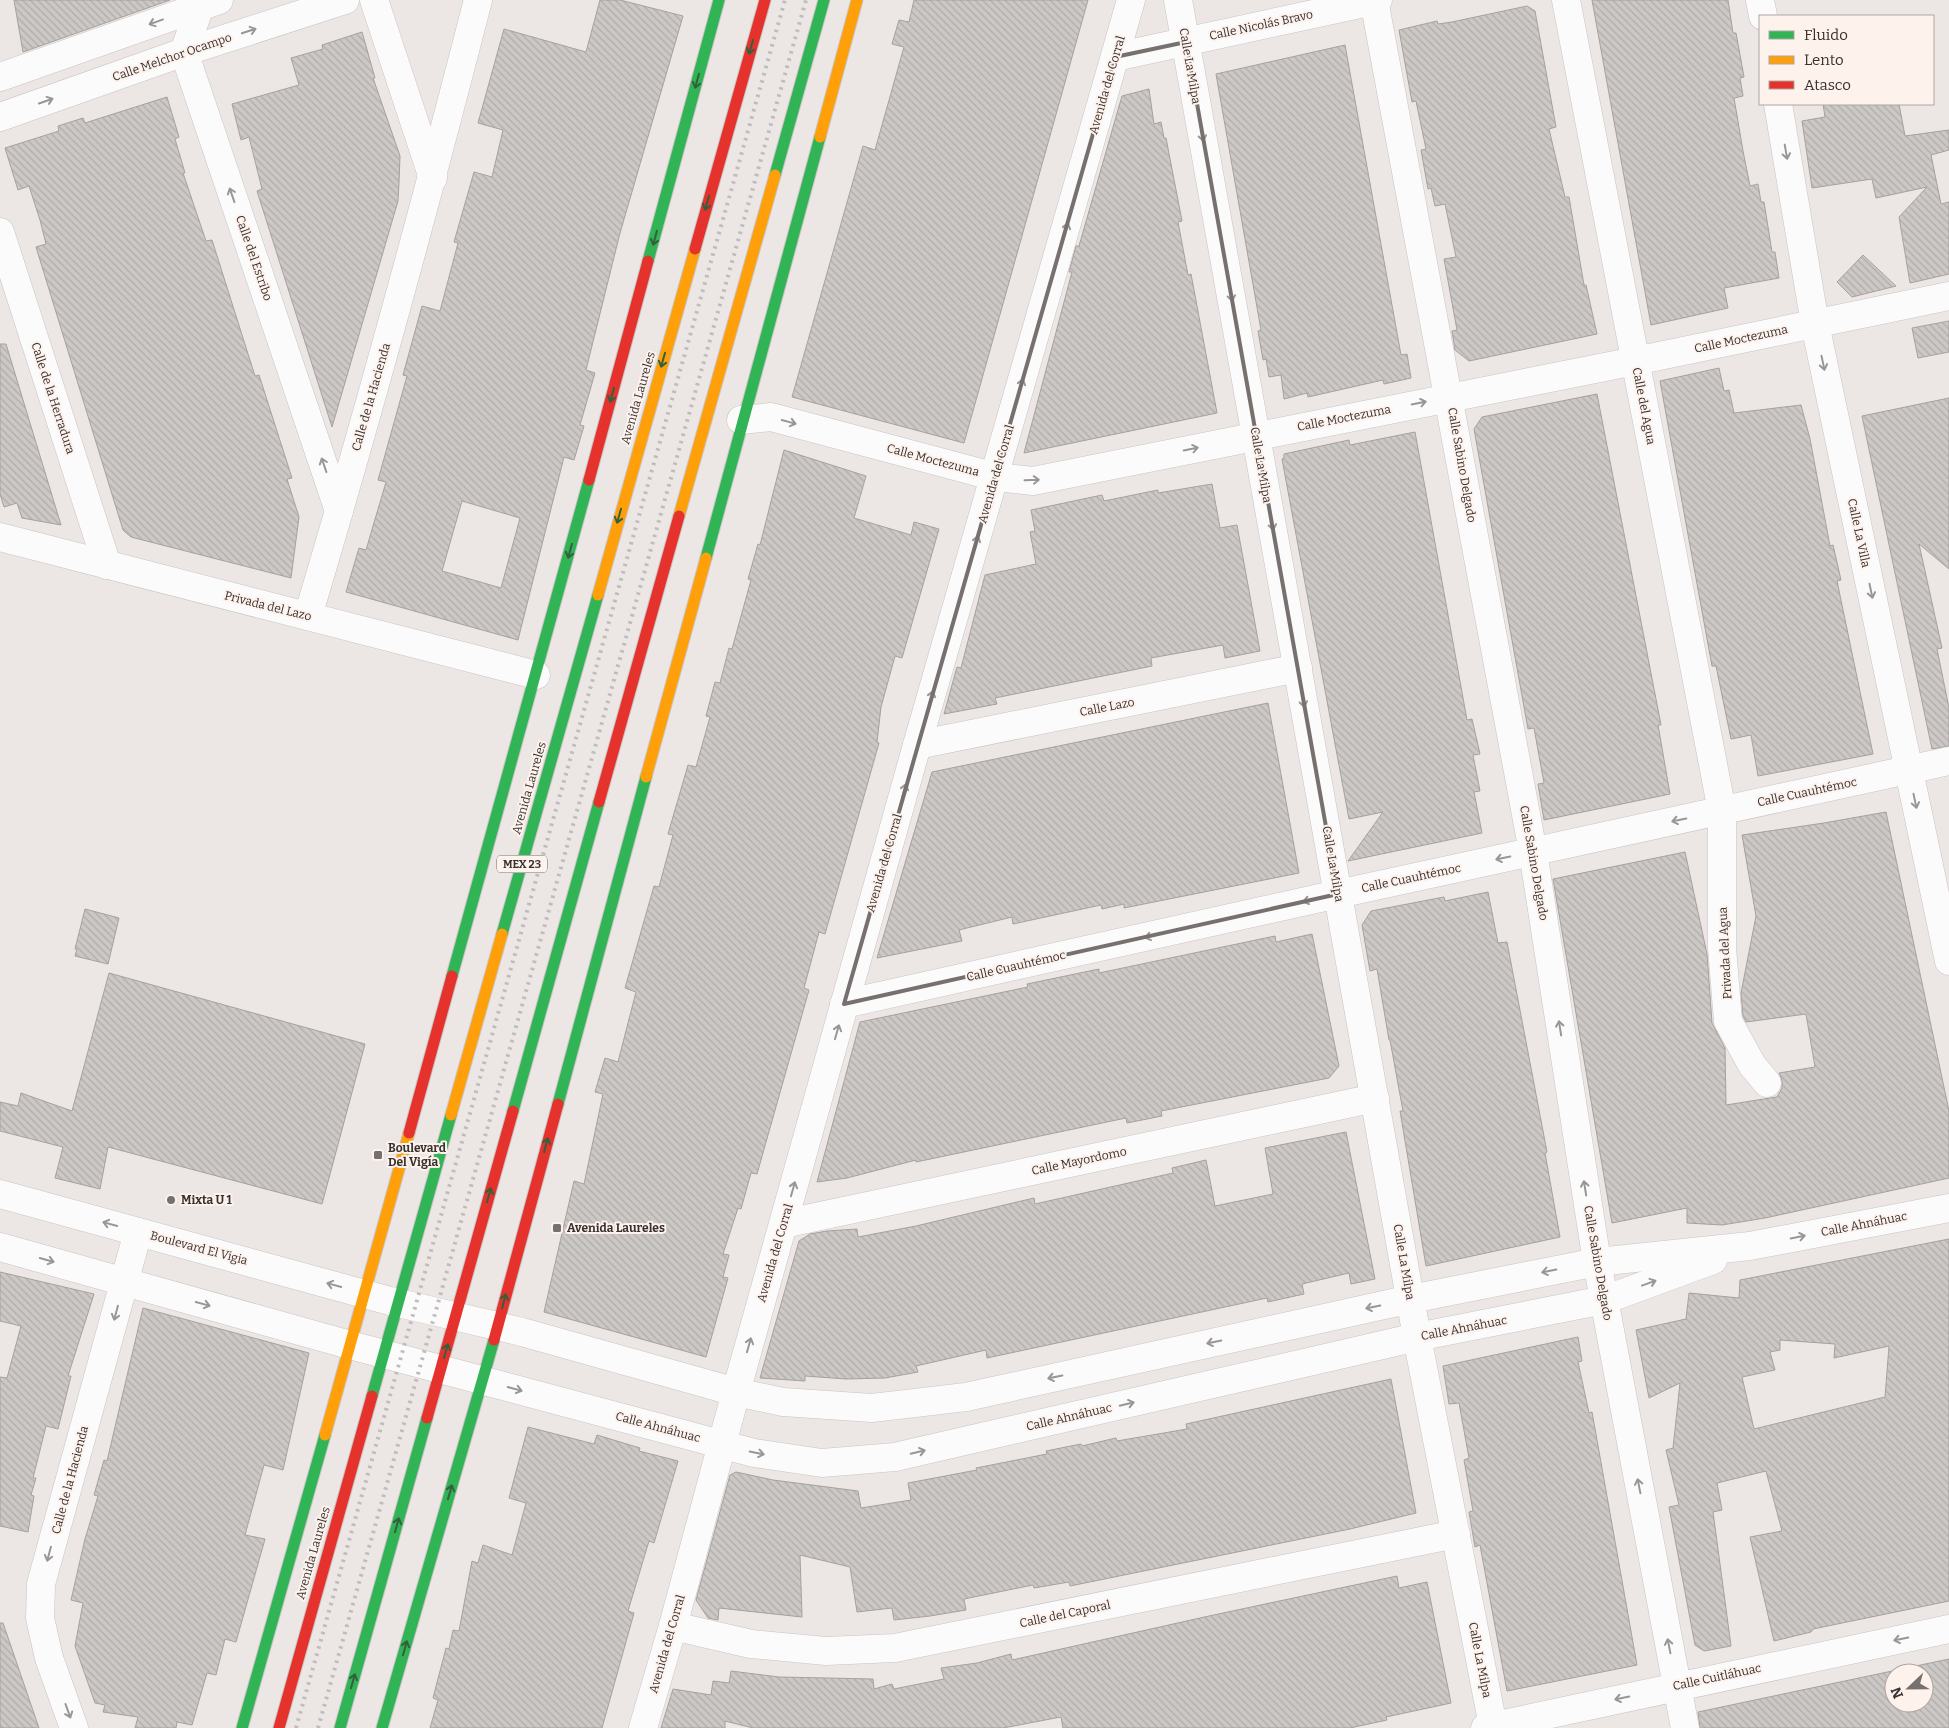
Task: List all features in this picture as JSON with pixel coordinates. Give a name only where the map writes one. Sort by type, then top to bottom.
[{"type":"main road","name":"Avenida Laureles","points":[[242,1728],[365,1294],[536,675],[719,0]]},
{"type":"main road","name":"Avenida Laureles","points":[[279,1728],[765,0]]},
{"type":"main road","points":[[340,1728],[824,0]]},
{"type":"main road","points":[[382,1728],[483,1379],[857,0]]},
{"type":"street","name":"Calle Melchor Ocampo","points":[[0,117],[184,52],[345,0]]},
{"type":"street","points":[[374,0],[432,178]]},
{"type":"street","name":"Calle de la Hacienda","points":[[308,616],[432,178],[478,0]]},
{"type":"street","name":"Avenida del Corral","points":[[643,1728],[673,1626],[736,1392],[917,745],[996,477],[1131,0]]},
{"type":"street","name":"Calle La Milpa","points":[[1178,0],[1417,1337],[1456,1534],[1489,1727]]},
{"type":"street","name":"Calle Nicolás Bravo","points":[[1115,57],[1375,0]]},
{"type":"street","name":"Calle Sabino Delgado","points":[[1375,0],[1533,852],[1597,1262],[1685,1728]]},
{"type":"street","name":"Calle del Agua","points":[[1566,0],[1722,811]]},
{"type":"street","points":[[1760,0],[1763,15]]},
{"type":"street","points":[[184,52],[210,3]]},
{"type":"street","points":[[0,77],[210,3]]},
{"type":"street","name":"Calle del Estribo","points":[[184,52],[339,511]]},
{"type":"street","name":"Calle La Villa","points":[[1778,105],[1815,324],[1949,961]]},
{"type":"street","name":"Calle de la Herradura","points":[[0,232],[107,564]]},
{"type":"street","name":"Calle Moctezuma","points":[[742,420],[771,417],[996,477],[1033,481],[1635,361],[1949,296]]},
{"type":"street","name":"Privada del Lazo","points":[[0,537],[536,675]]},
{"type":"street","name":"Calle Lazo","points":[[917,745],[1298,668]]},
{"type":"street","name":"Calle Cuauhtémoc","points":[[844,1004],[1949,761]]},
{"type":"street","name":"Privada del Agua","points":[[1722,811],[1722,948],[1728,1021],[1752,1065],[1767,1083]]},
{"type":"street","name":"Calle Mayordomo","points":[[783,1224],[1375,1098]]},
{"type":"street","name":"Boulevard El Vigia","points":[[0,1194],[398,1302]]},
{"type":"street","name":"Calle Ahnáhuac","points":[[398,1302],[522,1332],[736,1392],[783,1402],[872,1408],[966,1397],[1411,1299],[1597,1262],[1750,1246],[1949,1208]]},
{"type":"street","name":"Calle de la Hacienda","points":[[74,1728],[49,1658],[40,1618],[41,1584],[138,1232]]},
{"type":"street","name":"Calle Ahnáhuac","points":[[384,1354],[754,1453],[822,1463],[895,1457],[1417,1337],[1604,1300],[1750,1246]]},
{"type":"street","points":[[0,1247],[384,1354]]},
{"type":"street","name":"Calle del Caporal","points":[[673,1626],[751,1644],[826,1651],[895,1648],[1456,1534]]},
{"type":"street","name":"Calle Cuitláhuac","points":[[1489,1727],[1949,1629]]},
{"type":"highlighted area","points":[[1186,42],[1338,894],[844,1004],[1115,57]]},
{"type":"building","points":[[14,0],[170,0],[23,52]]},
{"type":"building","points":[[600,0],[620,0],[683,16],[620,233],[586,370],[595,373],[580,425],[584,426],[574,460],[564,457],[518,640],[346,592],[359,548],[366,550],[386,482],[378,480],[407,376],[403,375],[422,306],[440,311],[458,243],[454,242],[474,172],[492,177],[503,130],[478,123],[504,29],[586,52]],"holes":[[[462,501],[520,518],[501,588],[442,571]]]},
{"type":"building","points":[[914,0],[1088,0],[964,443],[792,397],[863,146],[875,150],[904,47],[892,44],[899,20],[909,22]]},
{"type":"building","points":[[1592,0],[1728,0],[1733,33],[1736,33],[1744,77],[1740,78],[1743,96],[1734,98],[1743,151],[1750,186],[1758,184],[1761,202],[1764,202],[1772,252],[1775,252],[1779,278],[1724,288],[1728,308],[1651,325]]},
{"type":"building","points":[[1527,6],[1535,11],[1556,127],[1549,129],[1565,197],[1569,197],[1584,285],[1586,285],[1597,334],[1469,361],[1455,350],[1452,331],[1457,330],[1444,259],[1456,257],[1445,204],[1435,206],[1431,188],[1428,189],[1421,150],[1426,149],[1416,101],[1412,102],[1399,30],[1437,21],[1438,24],[1452,22]]},
{"type":"building","points":[[362,32],[375,78],[373,78],[400,156],[398,201],[332,427],[257,191],[262,189],[249,137],[241,140],[232,104],[299,85],[291,58],[323,49],[322,45]]},
{"type":"building","points":[[1345,45],[1401,355],[1407,354],[1411,378],[1384,384],[1383,380],[1308,397],[1307,393],[1284,399],[1281,375],[1269,377],[1266,359],[1263,360],[1258,331],[1261,330],[1216,74]]},
{"type":"building","points":[[1149,89],[1154,124],[1161,122],[1164,138],[1166,138],[1182,221],[1178,222],[1188,275],[1191,274],[1217,413],[1024,453],[1072,272],[1069,272],[1076,246],[1079,246],[1122,96]]},
{"type":"building","points":[[167,97],[179,137],[175,139],[185,173],[183,173],[206,241],[212,240],[255,376],[259,375],[292,478],[287,479],[299,517],[291,578],[131,537],[123,530],[36,247],[46,244],[40,220],[29,186],[18,190],[5,148],[59,131],[58,126],[83,118],[85,123]]},
{"type":"building","points":[[1823,105],[1899,105],[1905,136],[1949,130],[1949,150],[1931,155],[1941,204],[1949,202],[1949,274],[1910,283],[1899,217],[1927,187],[1876,198],[1872,179],[1812,188],[1802,121],[1825,117]]},
{"type":"building","points":[[1863,255],[1896,286],[1852,297],[1837,282]]},
{"type":"building","points":[[1949,321],[1949,352],[1918,358],[1912,328]]},
{"type":"building","points":[[0,344],[6,344],[61,525],[22,518],[17,503],[4,507],[0,494]]},
{"type":"building","points":[[1719,368],[1724,391],[1729,390],[1734,413],[1801,405],[1810,439],[1830,546],[1833,545],[1841,580],[1837,581],[1873,754],[1758,776],[1751,735],[1731,739],[1716,666],[1712,666],[1660,381]]},
{"type":"building","points":[[1597,394],[1661,725],[1658,725],[1670,794],[1544,820],[1538,784],[1544,783],[1534,728],[1528,729],[1474,429],[1482,417]]},
{"type":"building","points":[[1949,398],[1949,569],[1919,544],[1942,648],[1937,649],[1949,708],[1949,746],[1932,749],[1862,416]]},
{"type":"building","points":[[1415,432],[1467,720],[1472,719],[1480,754],[1473,755],[1480,791],[1474,792],[1482,833],[1348,861],[1383,812],[1349,819],[1282,459],[1284,454],[1349,440],[1350,445]]},
{"type":"building","points":[[784,450],[866,476],[854,518],[911,535],[914,522],[939,529],[902,658],[895,656],[881,707],[877,742],[879,743],[825,934],[819,932],[804,988],[809,990],[757,1174],[751,1173],[741,1209],[738,1208],[723,1254],[729,1255],[723,1277],[728,1278],[706,1357],[544,1312],[574,1181],[584,1184],[603,1094],[595,1092],[605,1058],[618,1062],[636,992],[625,988],[654,886],[659,887],[673,835],[668,834],[688,765],[696,767],[710,717],[706,716],[715,682],[720,683],[729,648],[732,649],[751,580],[748,579],[758,544],[760,545]]},
{"type":"building","points":[[1212,484],[1220,528],[1237,525],[1260,651],[1225,658],[1223,645],[1151,658],[1152,666],[995,698],[997,704],[944,714],[957,667],[961,668],[985,575],[1036,564],[1030,532],[1035,531],[1031,510],[1102,495],[1104,501],[1158,490],[1158,493]]},
{"type":"building","points":[[1268,703],[1299,873],[1124,908],[1124,904],[1102,909],[1101,905],[1013,924],[1012,917],[959,930],[962,941],[877,958],[932,772]]},
{"type":"building","points":[[1886,812],[1949,1111],[1949,1178],[1765,1218],[1722,1225],[1687,1223],[1687,1208],[1612,1223],[1553,879],[1685,852],[1707,954],[1712,1023],[1725,1048],[1726,1105],[1777,1097],[1782,1088],[1782,1080],[1779,1073],[1815,1067],[1806,1014],[1746,1022],[1743,1016],[1741,993],[1756,916],[1742,835]]},
{"type":"building","points":[[1488,892],[1498,943],[1507,942],[1547,1152],[1545,1153],[1560,1237],[1426,1266],[1400,1111],[1403,1111],[1377,969],[1370,971],[1362,925],[1371,911],[1444,897],[1445,901]]},
{"type":"building","points":[[85,909],[119,918],[108,964],[75,956]]},
{"type":"building","points":[[1312,934],[1339,1066],[1329,1078],[1161,1111],[1162,1116],[1127,1123],[1126,1118],[916,1162],[916,1160],[847,1178],[817,1182],[860,1022],[1028,987],[1027,984],[1099,969],[1099,973],[1275,936],[1276,942]]},
{"type":"building","points":[[109,973],[365,1044],[322,1204],[108,1147],[100,1189],[55,1178],[63,1147],[0,1131],[0,1102],[18,1106],[21,1093],[72,1111]]},
{"type":"building","points":[[1346,1132],[1375,1279],[1351,1284],[1349,1273],[1302,1284],[1304,1294],[1268,1302],[1267,1298],[987,1358],[986,1350],[916,1366],[918,1372],[885,1378],[846,1379],[805,1376],[805,1381],[760,1378],[799,1241],[810,1234],[857,1229],[858,1237],[916,1226],[1034,1198],[1035,1204],[1173,1173],[1172,1168],[1206,1160],[1215,1206],[1273,1194],[1265,1148]]},
{"type":"building","points":[[1949,1239],[1949,1601],[1813,1629],[1811,1632],[1774,1641],[1750,1537],[1782,1531],[1766,1471],[1717,1483],[1722,1510],[1713,1512],[1731,1646],[1704,1651],[1695,1645],[1669,1507],[1679,1505],[1666,1450],[1673,1448],[1680,1383],[1649,1398],[1636,1330],[1686,1319],[1689,1293],[1739,1298],[1740,1280]],"holes":[[[1780,1340],[1835,1344],[1834,1358],[1889,1346],[1885,1397],[1754,1429],[1742,1377],[1775,1370],[1770,1352],[1780,1350]]]},
{"type":"building","points":[[0,1272],[94,1294],[68,1376],[71,1376],[58,1429],[46,1426],[33,1478],[36,1478],[31,1495],[34,1496],[28,1532],[0,1526],[0,1377],[7,1378],[21,1326],[0,1321]]},
{"type":"building","points":[[143,1308],[309,1353],[283,1470],[264,1465],[245,1535],[265,1539],[236,1642],[225,1639],[216,1675],[207,1673],[192,1725],[177,1722],[176,1728],[135,1728],[138,1717],[103,1712],[105,1705],[95,1703],[75,1646],[83,1603],[71,1600],[85,1539],[98,1496],[94,1495],[104,1460],[107,1461]]},
{"type":"building","points":[[1578,1337],[1582,1361],[1578,1362],[1589,1413],[1592,1412],[1637,1665],[1507,1691],[1480,1545],[1475,1547],[1469,1512],[1473,1511],[1464,1460],[1469,1458],[1459,1403],[1449,1404],[1443,1366]]},
{"type":"building","points":[[1391,1379],[1416,1513],[1350,1529],[1070,1586],[1069,1582],[1034,1588],[1033,1585],[964,1599],[966,1610],[930,1616],[894,1620],[892,1608],[857,1612],[850,1567],[800,1555],[802,1617],[719,1608],[718,1620],[708,1618],[696,1600],[730,1475],[736,1472],[773,1480],[858,1491],[861,1508],[911,1500],[908,1483],[977,1470],[976,1468],[1047,1454],[1046,1451],[1081,1444],[1082,1446],[1116,1438],[1117,1441],[1187,1429],[1186,1424]]},
{"type":"building","points":[[528,1427],[594,1444],[597,1435],[640,1448],[639,1451],[678,1461],[654,1543],[649,1541],[628,1611],[634,1613],[602,1728],[430,1728],[438,1700],[433,1698],[446,1648],[449,1649],[453,1630],[459,1631],[472,1561],[478,1563],[483,1545],[512,1555],[526,1503],[509,1498]]},
{"type":"building","points":[[1397,1576],[1399,1588],[1427,1582],[1451,1703],[1386,1717],[1387,1720],[1350,1728],[1063,1728],[1061,1717],[1003,1728],[753,1728],[725,1721],[725,1728],[661,1728],[673,1689],[711,1695],[713,1681],[729,1683],[731,1671],[779,1677],[873,1679],[874,1689],[892,1684],[894,1689],[944,1679],[941,1668],[977,1663],[1011,1654],[1012,1660]]},
{"type":"building","points":[[0,1623],[3,1623],[39,1728],[0,1728]]},
{"type":"building","points":[[1949,1659],[1949,1728],[1700,1728],[1698,1712],[1884,1673],[1884,1713],[1934,1713],[1934,1663],[1930,1663]]},
{"type":"railway","points":[[296,1728],[785,0]]},
{"type":"railway","points":[[318,1728],[806,0]]},
{"type":"traffic: fast","points":[[648,261],[719,0]]},
{"type":"traffic: fast","points":[[775,175],[824,0]]},
{"type":"traffic: fast","points":[[706,558],[820,137]]},
{"type":"traffic: fast","points":[[452,976],[589,480]]},
{"type":"traffic: fast","points":[[502,934],[598,595]]},
{"type":"traffic: fast","points":[[558,1104],[646,777]]},
{"type":"traffic: fast","points":[[513,1111],[599,802]]},
{"type":"traffic: fast","points":[[372,1396],[451,1115]]},
{"type":"traffic: fast","points":[[382,1728],[494,1340]]},
{"type":"traffic: fast","points":[[340,1728],[427,1418]]},
{"type":"traffic: fast","points":[[242,1728],[325,1435]]},
{"type":"traffic: slow","points":[[820,137],[857,0]]},
{"type":"traffic: slow","points":[[679,516],[775,175]]},
{"type":"traffic: slow","points":[[598,595],[695,249]]},
{"type":"traffic: slow","points":[[646,777],[706,558]]},
{"type":"traffic: slow","points":[[451,1115],[502,934]]},
{"type":"traffic: slow","points":[[325,1435],[409,1133]]},
{"type":"traffic: jam","points":[[695,249],[765,0]]},
{"type":"traffic: jam","points":[[589,480],[648,261]]},
{"type":"traffic: jam","points":[[599,802],[679,516]]},
{"type":"traffic: jam","points":[[409,1133],[452,976]]},
{"type":"traffic: jam","points":[[494,1340],[558,1104]]},
{"type":"traffic: jam","points":[[427,1418],[513,1111]]},
{"type":"traffic: jam","points":[[279,1728],[372,1396]]},
{"type":"place","name":"Boulevard Del Vigía","points":[[378,1155]]},
{"type":"place","name":"Mixta U 1","points":[[171,1200]]},
{"type":"place","name":"Avenida Laureles","points":[[557,1228]]}]
